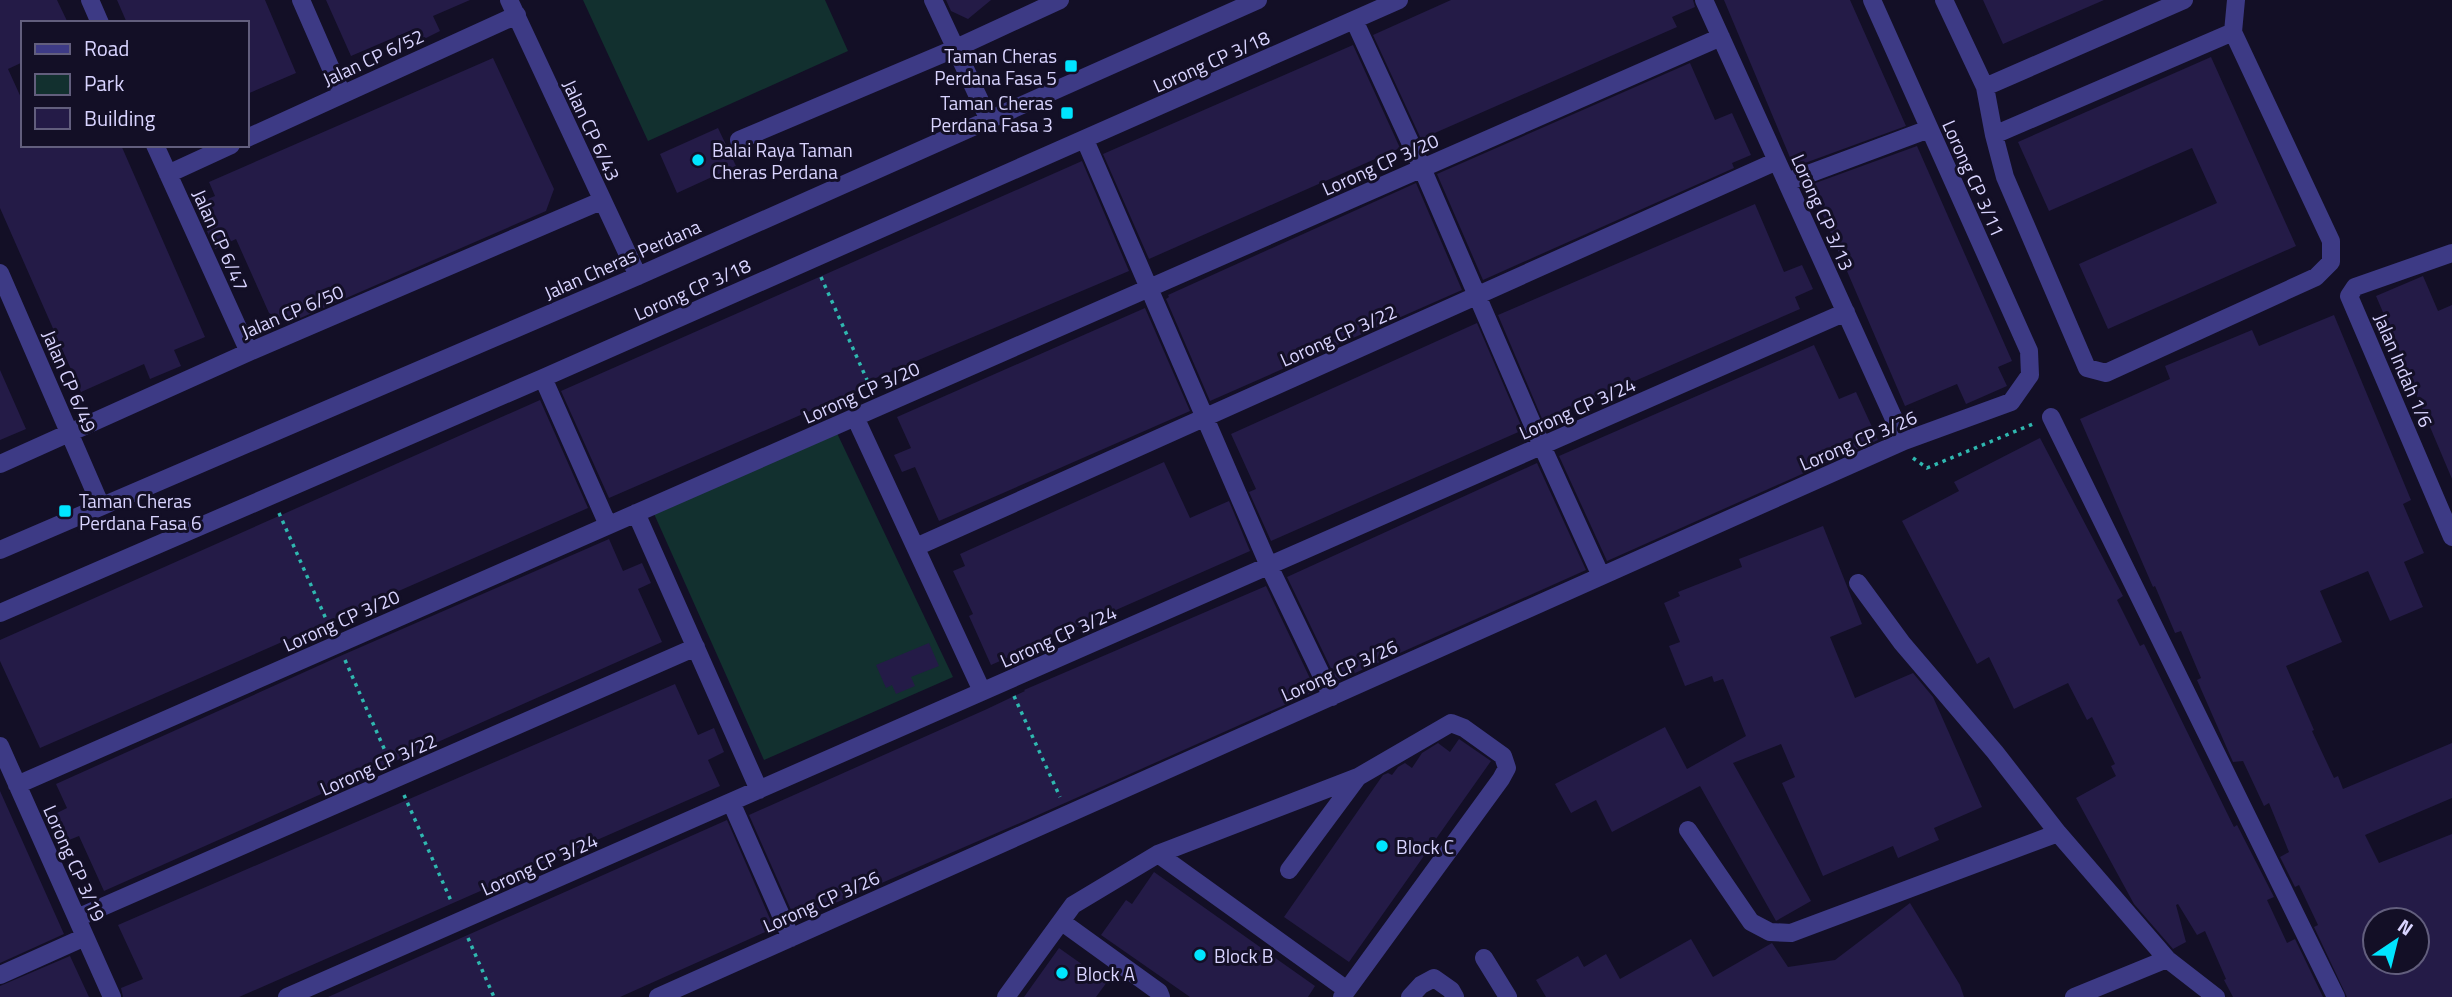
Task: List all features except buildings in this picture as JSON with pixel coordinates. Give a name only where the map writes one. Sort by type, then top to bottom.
[{"type":"street","points":[[90,0],[99,21]]},
{"type":"street","points":[[301,0],[342,94]]},
{"type":"street","points":[[933,0],[989,120]]},
{"type":"street","points":[[739,140],[954,49],[1034,6],[1060,0]]},
{"type":"street","name":"Jalan Cheras Perdana","points":[[0,550],[638,276],[1258,0]]},
{"type":"street","name":"Lorong CP 3/18","points":[[0,613],[543,378],[1399,0]]},
{"type":"street","name":"Lorong CP 3/13","points":[[1704,0],[1904,441]]},
{"type":"street","name":"Lorong CP 3/11","points":[[1872,0],[2029,351],[2030,376]]},
{"type":"street","points":[[1944,0],[1985,87],[2005,177],[2087,368],[2106,373],[2316,277],[2331,262],[2331,241],[2233,32],[2236,0]]},
{"type":"street","points":[[1985,87],[2184,0]]},
{"type":"street","name":"Jalan CP 6/52","points":[[248,138],[342,94],[513,7]]},
{"type":"street","name":"Jalan CP 6/43","points":[[513,7],[638,276]]},
{"type":"street","points":[[1354,20],[1601,576]]},
{"type":"street","points":[[1994,135],[2233,32]]},
{"type":"street","name":"Lorong CP 3/20","points":[[17,785],[1721,37]]},
{"type":"street","points":[[1787,182],[1929,129]]},
{"type":"street","points":[[1085,140],[1269,566],[1332,697]]},
{"type":"street","name":"Jalan CP 6/47","points":[[156,147],[248,352]]},
{"type":"street","points":[[168,174],[227,147]]},
{"type":"street","name":"Lorong CP 3/22","points":[[916,547],[1777,160]]},
{"type":"street","name":"Jalan CP 6/50","points":[[0,464],[248,352],[601,201]]},
{"type":"street","name":"Jalan Indah 1/6","points":[[2452,253],[2355,287],[2349,296],[2452,537]]},
{"type":"street","name":"Jalan CP 6/49","points":[[1,279],[101,506]]},
{"type":"street","name":"Lorong CP 3/24","points":[[287,997],[1846,312]]},
{"type":"street","name":"Lorong CP 3/26","points":[[658,997],[1904,441],[2011,402],[2030,376]]},
{"type":"street","points":[[543,378],[608,525]]},
{"type":"street","points":[[855,417],[982,691]]},
{"type":"street","points":[[2051,417],[2336,997]]},
{"type":"street","points":[[636,513],[759,790]]},
{"type":"street","points":[[1858,583],[1902,643],[1996,752],[2058,833],[2167,959],[2216,997]]},
{"type":"street","name":"Lorong CP 3/22","points":[[76,918],[696,647]]},
{"type":"street","points":[[1006,997],[1073,905],[1158,853],[1358,777],[1451,723],[1464,727],[1503,756],[1507,768],[1502,779],[1344,993],[1158,853]]},
{"type":"street","name":"Lorong CP 3/19","points":[[0,746],[112,997]]},
{"type":"street","points":[[1289,870],[1358,777]]},
{"type":"street","points":[[731,802],[791,938]]},
{"type":"street","points":[[1688,830],[1751,922],[1770,932],[1791,933],[2058,833]]},
{"type":"street","points":[[1062,922],[1159,992],[1161,997]]},
{"type":"street","points":[[0,975],[85,937]]},
{"type":"street","points":[[1484,958],[1508,997]]},
{"type":"street","points":[[2074,997],[2167,959]]},
{"type":"street","points":[[1410,997],[1421,985],[1434,978],[1451,990],[1455,997]]},
{"type":"path","points":[[813,259],[879,407]]},
{"type":"path","points":[[1904,441],[1914,459],[1927,468],[2051,417]]},
{"type":"path","points":[[271,495],[494,997]]},
{"type":"path","points":[[1007,681],[1068,814]]},
{"type":"green space","points":[[583,0],[825,0],[848,51],[648,141]]},
{"type":"green space","points":[[835,429],[953,677],[764,760],[651,507]]},
{"type":"place","name":"Taman Cheras Perdana Fasa 5","points":[[1071,66]]},
{"type":"place","name":"Taman Cheras Perdana Fasa 3","points":[[1067,113]]},
{"type":"place","name":"Balai Raya Taman Cheras Perdana","points":[[698,160]]},
{"type":"place","name":"Taman Cheras Perdana Fasa 6","points":[[65,511]]},
{"type":"place","name":"Block C","points":[[1382,846]]},
{"type":"place","name":"Block B","points":[[1200,955]]},
{"type":"place","name":"Block A","points":[[1062,973]]}]
